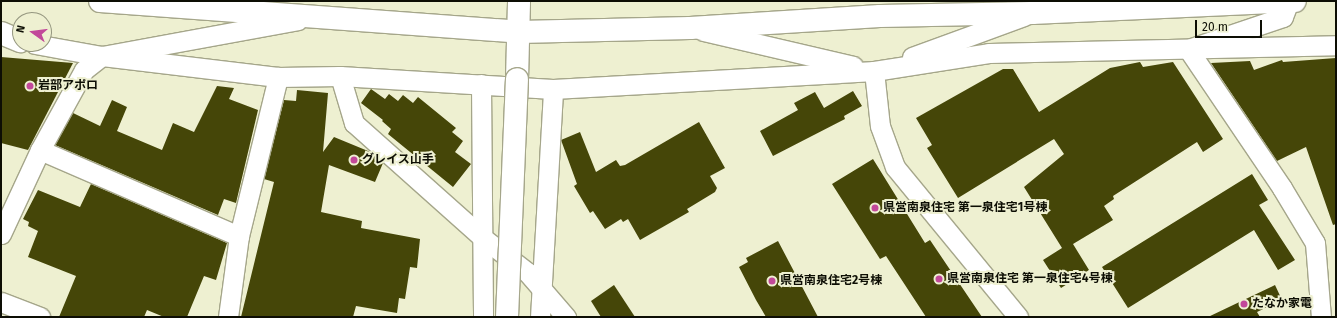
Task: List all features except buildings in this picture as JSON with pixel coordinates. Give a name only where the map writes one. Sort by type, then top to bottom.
[{"type":"street","points":[[100,1],[519,32],[690,28],[880,16],[1032,13],[1295,1]]},
{"type":"street","points":[[507,317],[519,32],[518,1]]},
{"type":"street","points":[[1188,49],[1283,17],[1289,1]]},
{"type":"street","points":[[690,28],[874,71],[1032,13]]},
{"type":"street","points":[[1,234],[40,150],[84,70],[102,56],[315,17]]},
{"type":"street","points":[[1,33],[12,38]]},
{"type":"street","points":[[1,40],[12,41]]},
{"type":"street","points":[[52,47],[102,56],[278,77],[340,76],[386,81],[481,84],[553,89],[874,71],[989,53],[1336,45]]},
{"type":"street","points":[[1188,49],[1282,188],[1315,243],[1321,317]]},
{"type":"street","points":[[874,71],[880,126],[895,166],[1018,317]]},
{"type":"street","points":[[340,76],[354,123],[483,238],[527,272],[566,317]]},
{"type":"street","points":[[228,317],[239,236],[278,77]]},
{"type":"street","points":[[481,84],[483,317]]},
{"type":"street","points":[[540,317],[553,89]]},
{"type":"street","points":[[40,150],[239,236]]},
{"type":"street","points":[[1,302],[40,317]]},
{"type":"place","name":"岩部アポロ","points":[[30,86]]},
{"type":"place","name":"グレイス山手","points":[[354,160]]},
{"type":"place","name":"県営南泉住宅 第一泉住宅1号棟","points":[[875,208]]},
{"type":"place","name":"県営南泉住宅 第一泉住宅4号棟","points":[[939,279]]},
{"type":"place","name":"県営南泉住宅2号棟","points":[[772,281]]},
{"type":"place","name":"たなか家電","points":[[1244,304]]}]
